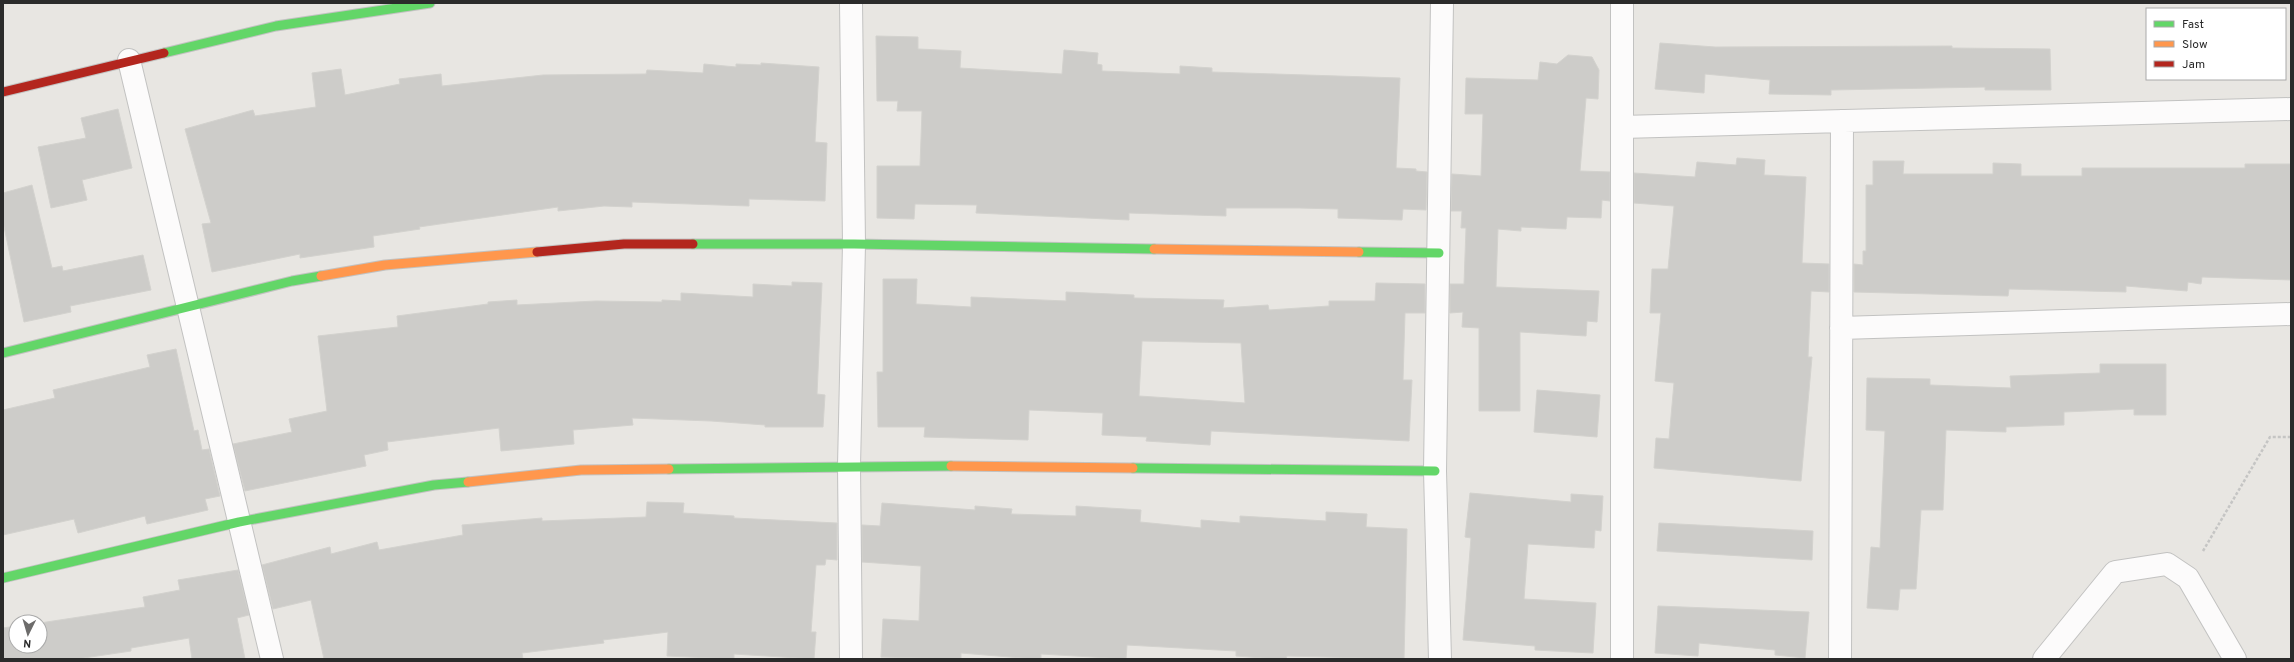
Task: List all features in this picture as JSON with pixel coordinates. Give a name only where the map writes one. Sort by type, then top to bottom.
[{"type":"street","points":[[3,92],[129,60],[276,26],[430,3]]},
{"type":"street","points":[[851,3],[854,244],[849,466],[851,659]]},
{"type":"street","points":[[1440,659],[1435,471],[1442,3]]},
{"type":"street","points":[[1622,3],[1622,659]]},
{"type":"street","points":[[129,60],[272,659]]},
{"type":"street","points":[[1622,127],[2291,109]]},
{"type":"street","points":[[1840,659],[1842,121]]},
{"type":"street","points":[[3,353],[292,281],[341,271],[473,256],[624,244],[854,244],[1439,253]]},
{"type":"street","points":[[1841,328],[2291,314]]},
{"type":"street","points":[[3,578],[239,522],[434,485],[581,470],[849,466],[1435,471]]},
{"type":"street","points":[[2044,659],[2114,572],[2167,564],[2188,578],[2235,659]]},
{"type":"path","points":[[2199,558],[2270,437],[2291,437]]},
{"type":"building","points":[[876,36],[918,37],[918,49],[961,51],[960,68],[1062,74],[1064,50],[1098,53],[1097,64],[1102,65],[1102,71],[1180,74],[1180,66],[1212,68],[1212,72],[1400,78],[1396,168],[1416,169],[1416,171],[1427,172],[1426,210],[1403,209],[1402,220],[1338,218],[1338,209],[1226,208],[1226,216],[1129,213],[1129,220],[976,213],[977,205],[915,204],[914,219],[877,218],[877,166],[920,166],[922,111],[897,111],[898,101],[877,101]]},
{"type":"building","points":[[1660,43],[1715,47],[1952,46],[1952,48],[2050,49],[2051,90],[1985,90],[1985,87],[1831,90],[1831,95],[1769,94],[1770,80],[1705,74],[1704,93],[1655,89]]},
{"type":"building","points":[[1568,55],[1592,57],[1599,70],[1598,99],[1586,98],[1580,171],[1610,172],[1610,201],[1602,200],[1601,218],[1567,217],[1566,229],[1521,227],[1521,231],[1498,229],[1496,287],[1599,291],[1597,322],[1587,321],[1586,336],[1520,332],[1520,411],[1479,411],[1479,328],[1462,327],[1463,312],[1450,313],[1450,284],[1464,284],[1466,228],[1461,228],[1462,211],[1451,211],[1452,174],[1481,176],[1483,114],[1465,114],[1466,78],[1538,80],[1540,62],[1557,64]]},
{"type":"building","points":[[761,63],[819,67],[815,142],[827,143],[825,201],[749,199],[749,206],[632,202],[632,207],[604,206],[558,211],[558,207],[419,227],[420,229],[373,236],[374,247],[300,258],[300,254],[212,272],[202,224],[211,223],[185,129],[253,110],[255,116],[316,107],[312,73],[341,69],[345,95],[400,84],[399,79],[441,74],[442,86],[543,75],[646,74],[647,70],[703,73],[704,64],[736,67],[736,64],[761,65]]},
{"type":"building","points":[[118,109],[132,168],[82,180],[87,200],[51,208],[38,147],[86,138],[81,118]]},
{"type":"building","points":[[1737,158],[1765,160],[1764,175],[1806,177],[1802,263],[1829,264],[1829,292],[1811,291],[1808,357],[1812,357],[1801,481],[1654,468],[1656,438],[1669,439],[1674,383],[1655,381],[1661,313],[1650,313],[1652,269],[1668,269],[1674,206],[1634,203],[1634,173],[1695,177],[1697,162],[1736,165]]},
{"type":"building","points":[[1873,161],[1904,161],[1903,174],[1993,174],[1993,163],[2021,164],[2021,176],[2082,176],[2082,168],[2245,168],[2245,164],[2291,164],[2291,280],[2202,277],[2201,284],[2188,282],[2187,291],[2126,286],[2126,292],[2009,289],[2008,296],[1854,292],[1854,264],[1863,265],[1863,251],[1866,251],[1866,185],[1873,185]]},
{"type":"building","points":[[32,185],[52,268],[62,266],[63,271],[143,255],[151,290],[70,306],[71,312],[24,322],[3,222],[3,193]]},
{"type":"building","points":[[883,279],[917,279],[916,304],[971,307],[971,297],[1066,301],[1066,292],[1134,295],[1134,298],[1224,300],[1223,308],[1268,305],[1269,310],[1329,306],[1329,301],[1375,301],[1376,283],[1425,284],[1425,313],[1405,313],[1403,380],[1412,380],[1409,441],[1211,431],[1210,445],[1146,441],[1147,437],[1102,435],[1103,413],[1029,410],[1028,440],[924,437],[925,427],[878,427],[877,372],[883,372]],"holes":[[[1142,341],[1241,343],[1245,403],[1139,396]]]},
{"type":"building","points":[[792,282],[822,283],[817,394],[825,395],[823,427],[765,427],[765,425],[711,421],[632,418],[633,425],[573,430],[574,444],[501,451],[499,428],[387,442],[388,450],[364,455],[366,466],[245,491],[233,444],[292,432],[289,419],[327,411],[318,336],[398,327],[397,316],[488,304],[488,302],[517,300],[517,305],[596,301],[662,302],[662,300],[681,301],[681,293],[753,297],[753,284],[792,286]]},
{"type":"building","points":[[176,349],[194,431],[198,430],[202,450],[209,449],[220,496],[205,499],[208,510],[147,524],[145,516],[78,533],[74,519],[3,535],[3,410],[55,398],[53,390],[150,367],[147,355]]},
{"type":"building","points":[[2100,364],[2166,364],[2166,415],[2134,415],[2134,409],[2064,412],[2064,425],[2006,427],[2006,432],[1946,430],[1943,510],[1921,510],[1916,589],[1900,589],[1898,610],[1867,608],[1871,547],[1880,548],[1885,431],[1866,430],[1867,378],[1930,379],[1930,385],[2011,388],[2010,376],[2100,373]]},
{"type":"building","points":[[1537,390],[1600,395],[1597,437],[1534,432]]},
{"type":"building","points":[[1470,493],[1571,502],[1571,494],[1603,496],[1601,531],[1595,530],[1594,548],[1528,544],[1524,599],[1596,603],[1593,653],[1535,650],[1535,646],[1463,640],[1471,538],[1465,537]]},
{"type":"building","points":[[647,502],[684,503],[683,513],[734,516],[734,518],[837,523],[837,560],[826,559],[825,565],[816,565],[811,632],[816,632],[814,659],[734,654],[734,659],[667,656],[668,632],[603,640],[604,643],[522,653],[523,659],[324,659],[311,600],[273,609],[262,565],[330,547],[331,554],[377,542],[379,550],[463,535],[462,525],[542,518],[542,521],[646,517]]},
{"type":"building","points":[[882,503],[975,510],[975,506],[1012,509],[1011,514],[1076,516],[1076,506],[1141,510],[1140,522],[1201,528],[1201,520],[1240,523],[1240,516],[1326,521],[1326,512],[1367,514],[1366,527],[1407,529],[1404,659],[1287,656],[1286,659],[1275,659],[1236,656],[1236,651],[1127,645],[1126,659],[1041,654],[1041,659],[1034,659],[961,653],[961,659],[881,657],[883,619],[919,621],[921,566],[862,562],[862,525],[880,526]]},
{"type":"building","points":[[1659,523],[1813,531],[1812,560],[1657,551]]},
{"type":"building","points":[[238,570],[249,615],[237,618],[245,659],[192,659],[189,638],[131,648],[131,651],[77,659],[3,659],[3,628],[8,627],[8,654],[48,654],[48,622],[145,607],[143,597],[180,590],[178,580]]},
{"type":"building","points":[[1658,606],[1809,612],[1805,658],[1775,655],[1775,650],[1699,643],[1698,656],[1655,653]]},
{"type":"traffic: fast","points":[[164,53],[276,26],[430,3]]},
{"type":"traffic: fast","points":[[693,244],[854,244],[1154,249]]},
{"type":"traffic: fast","points":[[1359,252],[1439,253]]},
{"type":"traffic: fast","points":[[3,353],[292,281],[321,276]]},
{"type":"traffic: fast","points":[[669,469],[951,466]]},
{"type":"traffic: fast","points":[[1133,468],[1435,471]]},
{"type":"traffic: fast","points":[[3,578],[239,522],[434,485],[468,482]]},
{"type":"traffic: slow","points":[[1154,249],[1359,252]]},
{"type":"traffic: slow","points":[[321,276],[385,265],[537,252]]},
{"type":"traffic: slow","points":[[951,466],[1133,468]]},
{"type":"traffic: slow","points":[[468,482],[581,470],[669,469]]},
{"type":"traffic: jam","points":[[3,92],[164,53]]},
{"type":"traffic: jam","points":[[537,252],[624,244],[693,244]]}]
